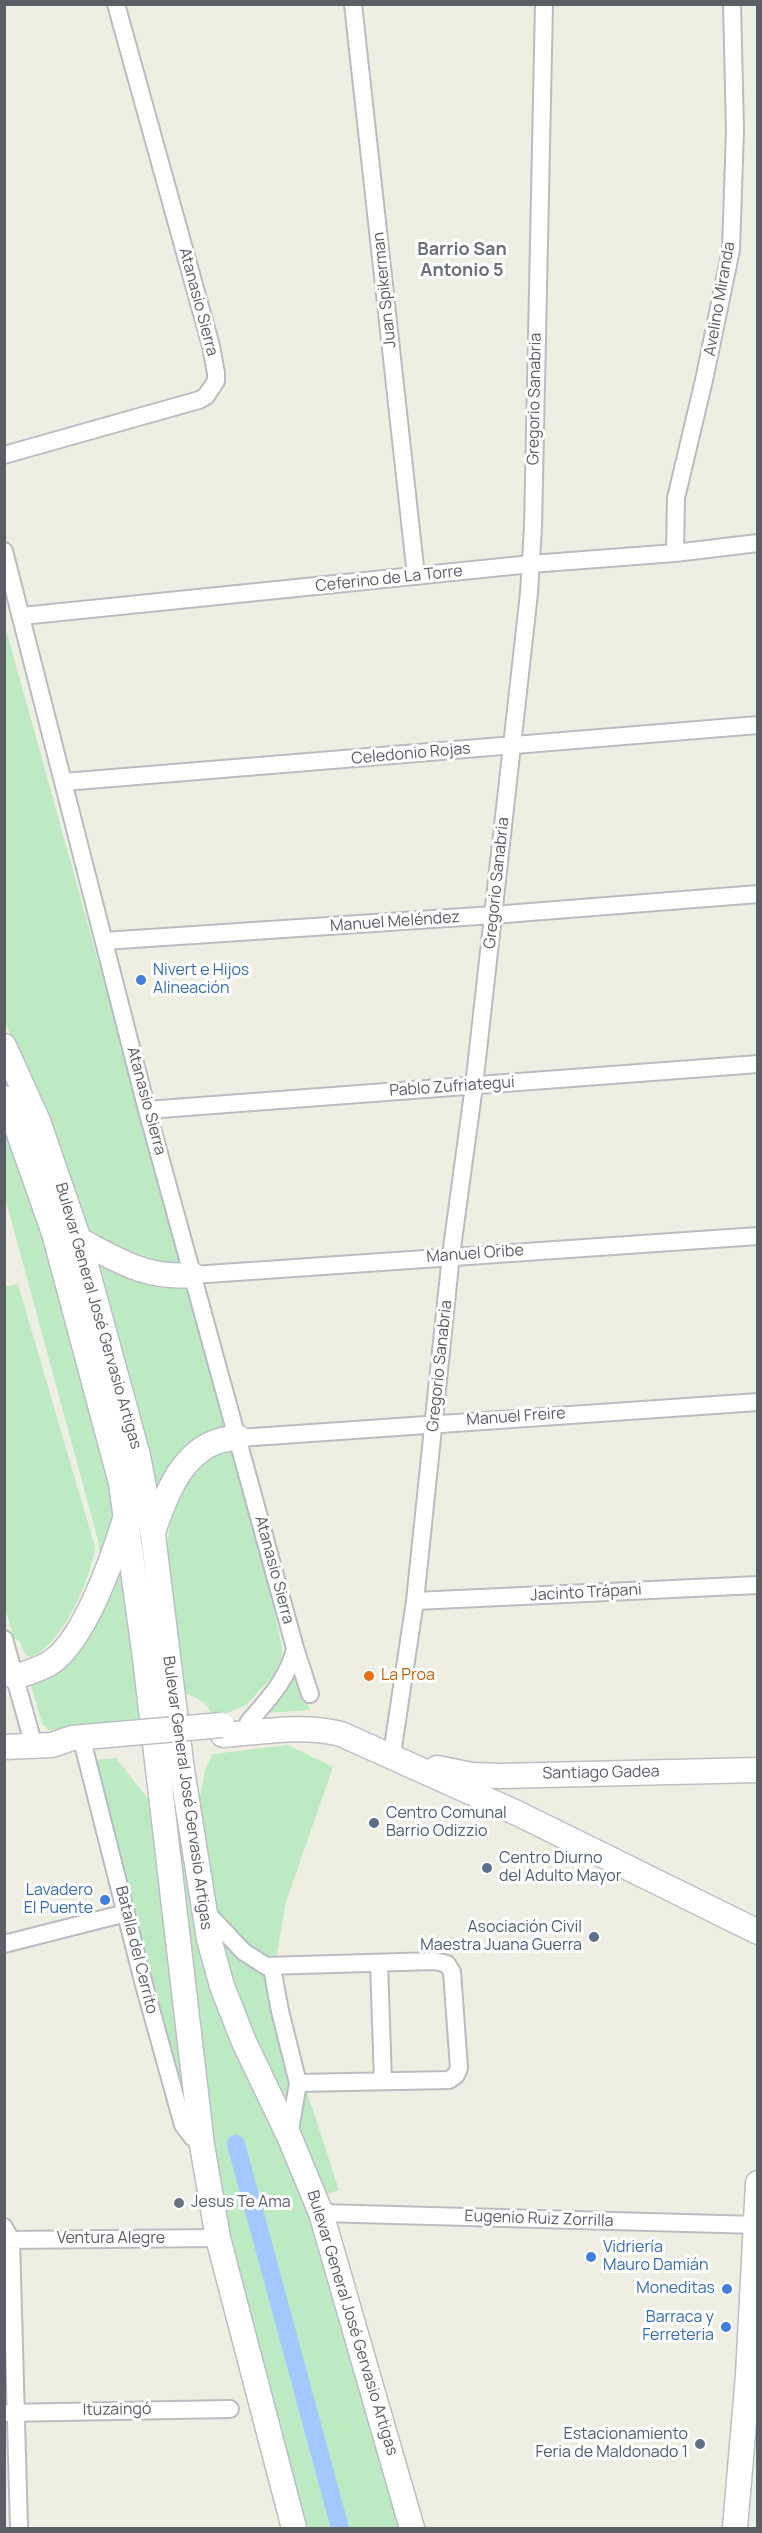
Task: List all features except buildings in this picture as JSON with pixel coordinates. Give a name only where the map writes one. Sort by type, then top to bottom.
[{"type":"main road","name":"Bulevar General José Gervasio Artigas","points":[[4,1046],[38,1121],[79,1240],[138,1456],[153,1535],[182,1770],[203,1909],[222,1986],[321,2213],[412,2529]]},
{"type":"main road","name":"Bulevar General José Gervasio Artigas","points":[[4,1098],[54,1233],[121,1483],[202,2145],[218,2238],[294,2529]]},
{"type":"main road","points":[[79,1240],[144,1272],[161,1276],[193,1275]]},
{"type":"main road","points":[[153,1535],[164,1500],[184,1464],[213,1442],[239,1438]]},
{"type":"main road","points":[[15,1677],[52,1662],[66,1649],[94,1600],[126,1517]]},
{"type":"main road","points":[[223,1730],[248,1723],[324,1717],[347,1725],[390,1752]]},
{"type":"main road","points":[[43,1745],[72,1738],[109,1740],[223,1730],[304,1729],[341,1734],[390,1752],[758,1932]]},
{"type":"main road","points":[[4,1747],[43,1745],[84,1748],[109,1740]]},
{"type":"main road","name":"Santiago Gadea","points":[[390,1752],[445,1770],[472,1775],[758,1770]]},
{"type":"main road","points":[[735,2529],[753,2375],[758,2182]]},
{"type":"street","name":"Atanasio Sierra","points":[[4,455],[149,413],[189,404],[206,396],[216,381],[211,346],[116,4]]},
{"type":"street","name":"Juan Spikerman","points":[[353,4],[416,576]]},
{"type":"street","name":"Gregorio Sanabria","points":[[390,1752],[415,1601],[451,1255],[474,1086],[531,564],[544,4]]},
{"type":"street","name":"Avelino Miranda","points":[[675,553],[676,498],[731,250],[735,130],[732,4]]},
{"type":"street","name":"Ceferino de La Torre","points":[[22,616],[758,543]]},
{"type":"street","name":"Atanasio Sierra","points":[[4,551],[147,1110],[295,1648],[310,1694]]},
{"type":"street","name":"Celedonio Rojas","points":[[64,782],[758,725]]},
{"type":"street","name":"Manuel Meléndez","points":[[104,941],[493,915],[758,894]]},
{"type":"street","name":"Pablo Zufriategui","points":[[147,1110],[758,1064]]},
{"type":"street","name":"Manuel Oribe","points":[[193,1275],[451,1255],[758,1236]]},
{"type":"street","name":"Manuel Freire","points":[[239,1438],[758,1402]]},
{"type":"street","name":"Jacinto Trápani","points":[[415,1601],[758,1585]]},
{"type":"street","points":[[4,1639],[15,1677],[43,1745]]},
{"type":"street","points":[[248,1723],[278,1689],[287,1674],[295,1648]]},
{"type":"street","name":"Batalla del Cerrito","points":[[84,1748],[183,2125],[202,2145]]},
{"type":"street","points":[[203,1909],[244,1952],[261,1965],[272,1968],[435,1961],[447,1964],[452,1972],[459,2068],[456,2075],[449,2080],[298,2084]]},
{"type":"street","points":[[4,1944],[126,1913]]},
{"type":"street","points":[[378,1963],[383,2081]]},
{"type":"street","points":[[272,1968],[298,2084],[289,2136]]},
{"type":"street","name":"Eugenio Ruiz Zorrilla","points":[[321,2213],[757,2225]]},
{"type":"street","points":[[7,2236],[11,2412],[19,2529]]},
{"type":"street","name":"Ventura Alegre","points":[[7,2236],[218,2238]]},
{"type":"street","name":"Ituzaingó","points":[[11,2412],[230,2409]]},
{"type":"green space","points":[[4,622],[181,1260],[180,1264],[164,1269],[105,1243],[86,1230],[45,1117],[5,1022]]},
{"type":"green space","points":[[4,1122],[44,1236],[106,1462],[115,1514],[99,1564],[99,1544],[5,1197]]},
{"type":"green space","points":[[95,1259],[147,1284],[165,1288],[185,1287],[189,1291],[226,1423],[223,1429],[156,1498]]},
{"type":"green space","points":[[18,1284],[95,1547],[88,1576],[73,1610],[53,1640],[42,1651],[30,1657],[25,1654],[19,1640],[14,1639],[4,1604],[4,1287]]},
{"type":"green space","points":[[233,1449],[266,1574],[282,1647],[281,1661],[271,1678],[246,1705],[225,1714],[212,1715],[200,1700],[182,1693],[169,1600],[167,1566],[169,1533],[176,1503],[189,1476],[211,1455]]},
{"type":"green space","points":[[121,1561],[144,1722],[49,1730],[42,1723],[31,1686]]},
{"type":"green space","points":[[294,1670],[310,1710],[267,1713]]},
{"type":"green space","points":[[288,1745],[333,1767],[286,1902],[276,1958],[300,2070],[339,2190],[324,2195],[231,1981],[217,1925],[198,1808],[205,1770],[213,1754]]},
{"type":"green space","points":[[116,1758],[152,1804],[186,2105],[95,1760]]},
{"type":"green space","points":[[174,1766],[221,2012],[257,2098],[309,2207],[399,2528],[307,2528],[227,2229],[212,2139],[165,1767]]},
{"type":"waterway","points":[[236,2144],[340,2528]]},
{"type":"place","name":"Nivert e Hijos Alineación","points":[[141,980]]},
{"type":"place","name":"La Proa","points":[[369,1676]]},
{"type":"place","name":"Centro Comunal Barrio Odizzio","points":[[374,1823]]},
{"type":"place","name":"Centro Diurno del Adulto Mayor","points":[[487,1868]]},
{"type":"place","name":"Lavadero El Puente","points":[[105,1900]]},
{"type":"place","name":"Asociación Civil Maestra Juana Guerra","points":[[594,1937]]},
{"type":"place","name":"Jesus Te Ama","points":[[179,2203]]},
{"type":"place","name":"Vidriería Mauro Damián","points":[[591,2257]]},
{"type":"place","name":"Moneditas","points":[[727,2289]]},
{"type":"place","name":"Barraca y Ferreteria","points":[[726,2327]]},
{"type":"place","name":"Estacionamiento Feria de Maldonado 1","points":[[700,2444]]},
{"type":"district","name":"Barrio San Antonio 5","points":[[462,260]]}]
